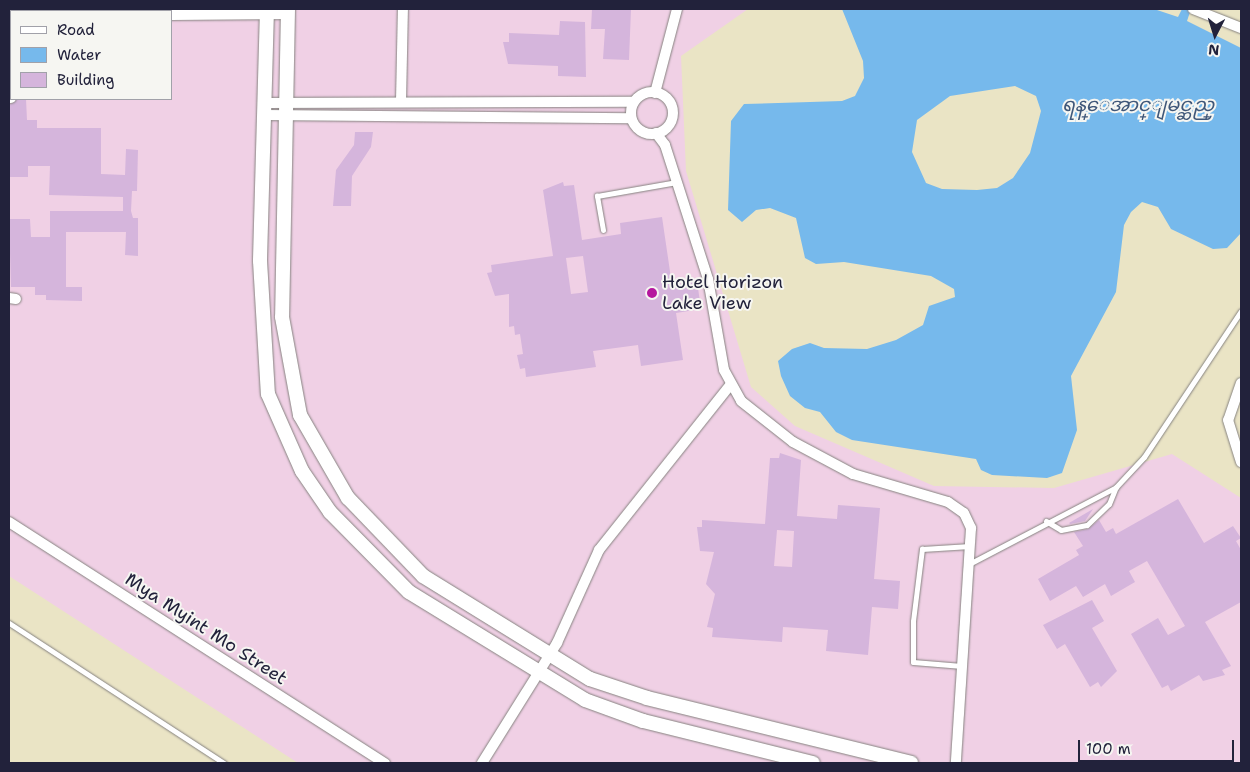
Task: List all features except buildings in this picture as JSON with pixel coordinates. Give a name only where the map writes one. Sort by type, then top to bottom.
[{"type":"main road","points":[[288,11],[282,317],[300,415],[320,457],[379,535],[423,576],[549,657],[590,679],[647,698],[911,763]]},
{"type":"main road","points":[[267,12],[260,261],[268,394],[302,470],[330,512],[409,592],[538,674],[585,700],[643,721],[813,763]]},
{"type":"street","points":[[401,101],[403,9]]},
{"type":"street","points":[[286,109],[401,101],[634,102],[655,92],[677,9]]},
{"type":"street","points":[[1194,9],[1241,28]]},
{"type":"street","points":[[172,15],[288,11]]},
{"type":"street","points":[[655,92],[668,101],[672,116],[656,133]]},
{"type":"street","points":[[486,102],[486,120]]},
{"type":"street","points":[[634,102],[631,118],[641,131],[656,133]]},
{"type":"street","points":[[265,109],[486,120],[631,118]]},
{"type":"street","points":[[656,133],[677,182],[708,279],[724,370],[741,401],[793,442],[853,474],[948,502],[968,521],[970,546],[956,763]]},
{"type":"street","points":[[1241,383],[1228,420],[1241,462]]},
{"type":"street","points":[[482,763],[549,657],[599,550],[731,384]]},
{"type":"street","name":"Mya Myint Mo Street","points":[[9,522],[385,763]]},
{"type":"lane","points":[[603,230],[597,196],[677,182]]},
{"type":"lane","points":[[1046,521],[1061,530],[1087,525],[1109,504],[1116,487],[1144,457],[1241,311]]},
{"type":"lane","points":[[969,564],[1046,521],[1116,487]]},
{"type":"lane","points":[[962,666],[913,662],[913,621],[922,549],[970,546]]},
{"type":"lane","points":[[9,623],[224,763]]},
{"type":"shaded area","points":[[9,9],[748,9],[681,56],[686,171],[751,387],[795,426],[934,486],[1054,488],[1172,454],[1241,498],[1241,763],[298,763],[9,576]]},
{"type":"water","name":"ရန္ေအာင္ျမင္ဆည္","points":[[842,9],[1154,9],[1178,17],[1182,9],[1191,9],[1187,21],[1241,48],[1241,233],[1227,248],[1213,249],[1171,229],[1158,207],[1142,202],[1131,212],[1124,225],[1116,292],[1071,376],[1077,430],[1062,473],[1047,478],[992,475],[981,470],[976,459],[852,440],[836,432],[820,412],[805,408],[790,396],[781,376],[778,361],[792,349],[810,343],[824,348],[867,349],[896,340],[923,325],[929,306],[955,297],[954,289],[931,276],[844,262],[816,264],[805,258],[796,218],[770,208],[756,210],[742,222],[728,210],[731,121],[744,104],[842,101],[855,96],[864,78],[863,61]],"holes":[[[1015,86],[1036,96],[1041,111],[1030,153],[1013,178],[997,188],[977,190],[942,189],[926,183],[912,152],[917,120],[950,96]]]},
{"type":"place","name":"Hotel Horizon Lake View","points":[[652,293]]}]
